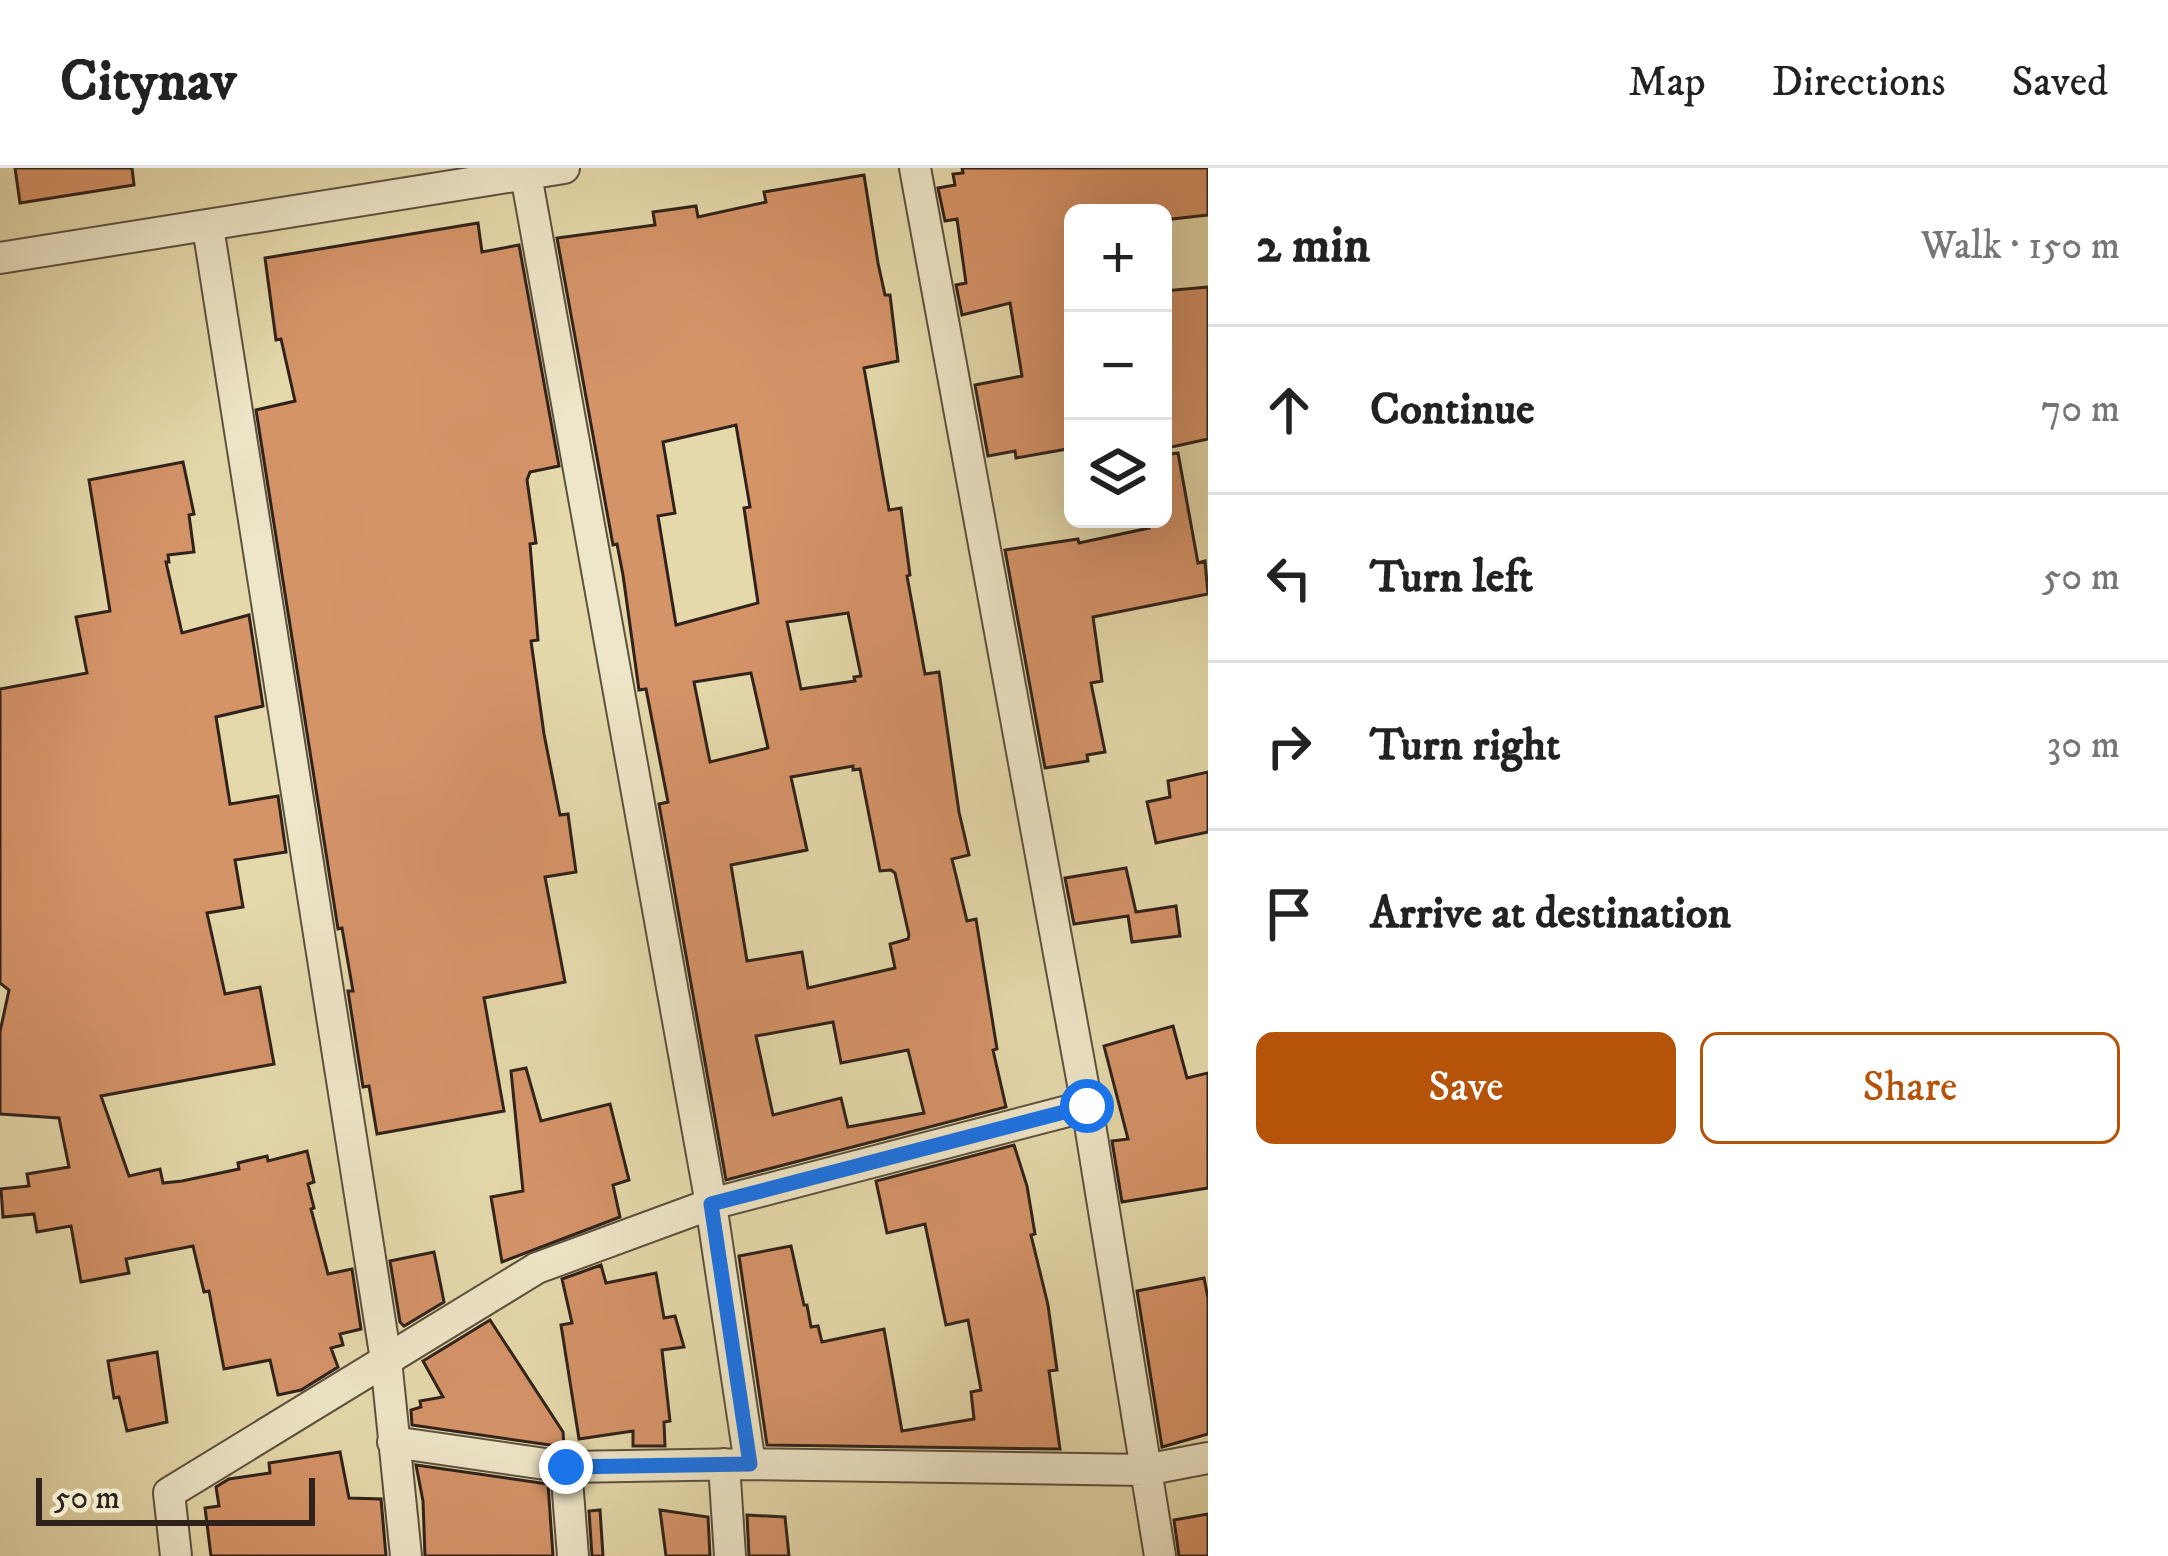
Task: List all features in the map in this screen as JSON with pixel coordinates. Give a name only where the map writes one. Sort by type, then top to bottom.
[{"type":"street","points":[[0,258],[565,168]]},
{"type":"street","points":[[916,168],[1087,1106],[1160,1556]]},
{"type":"street","points":[[526,175],[711,1204],[737,1464],[730,1556]]},
{"type":"street","points":[[208,227],[386,1360],[406,1556]]},
{"type":"street","points":[[176,1556],[169,1493],[537,1268],[711,1204],[1087,1106]]},
{"type":"street","points":[[393,1442],[566,1467],[737,1464],[1145,1470],[1208,1457]]},
{"type":"street","points":[[566,1467],[572,1556]]},
{"type":"building","points":[[15,168],[132,168],[134,185],[20,203]]},
{"type":"building","points":[[962,168],[1208,168],[1208,215],[1172,219],[1172,204],[1064,204],[1064,450],[1016,458],[1015,451],[988,456],[975,385],[1022,376],[1010,303],[962,315],[956,285],[966,283],[957,219],[945,221],[938,188],[955,185],[953,174],[963,173]]},
{"type":"building","points":[[864,175],[878,263],[885,295],[890,295],[898,361],[864,368],[889,510],[901,508],[907,576],[925,674],[939,672],[969,855],[952,859],[967,921],[976,919],[997,1049],[993,1050],[1006,1107],[726,1180],[659,804],[668,802],[646,689],[639,690],[623,575],[617,544],[613,545],[557,238],[655,225],[653,212],[696,206],[698,217],[766,202],[764,192]],"holes":[[[736,425],[750,507],[744,508],[758,603],[676,625],[658,516],[675,513],[663,442]],[[848,613],[861,676],[854,677],[855,681],[801,689],[787,622]],[[751,673],[768,748],[710,762],[694,682]],[[853,766],[853,770],[860,769],[880,871],[895,873],[909,935],[890,944],[895,968],[808,988],[802,952],[747,961],[731,865],[807,850],[791,777]],[[833,1022],[841,1063],[908,1050],[924,1113],[848,1127],[841,1098],[773,1115],[756,1036]]]},
{"type":"building","points":[[478,223],[482,252],[519,245],[559,466],[530,472],[527,480],[536,543],[530,544],[538,640],[531,641],[544,734],[560,815],[568,814],[576,872],[545,877],[565,982],[484,998],[504,1111],[377,1134],[369,1086],[363,1087],[348,991],[353,991],[342,928],[338,929],[256,410],[295,401],[281,339],[276,340],[265,258]]},
{"type":"building","points":[[1208,287],[1208,439],[1172,447],[1172,312],[1172,290]]},
{"type":"building","points":[[1178,453],[1198,563],[1205,561],[1208,594],[1093,617],[1102,681],[1091,683],[1105,752],[1087,755],[1088,761],[1045,768],[1005,550],[1172,528],[1172,454]]},
{"type":"building","points":[[183,462],[194,514],[189,515],[194,552],[168,555],[166,562],[182,633],[249,615],[263,706],[216,717],[230,804],[278,796],[286,852],[235,860],[243,907],[207,913],[225,994],[260,987],[274,1064],[101,1096],[129,1176],[160,1169],[163,1183],[182,1181],[239,1169],[238,1163],[267,1156],[268,1161],[307,1151],[314,1182],[308,1184],[311,1209],[328,1274],[352,1269],[361,1329],[340,1334],[343,1345],[331,1348],[338,1367],[301,1390],[278,1395],[270,1360],[224,1369],[209,1291],[204,1292],[193,1246],[126,1259],[129,1273],[81,1282],[71,1226],[37,1232],[34,1214],[3,1217],[1,1189],[29,1186],[27,1174],[69,1167],[59,1118],[0,1114],[0,1032],[9,990],[0,983],[0,689],[87,673],[76,617],[110,611],[89,480]]},
{"type":"building","points":[[1208,772],[1208,832],[1156,843],[1147,802],[1170,797],[1168,781]]},
{"type":"building","points":[[1126,868],[1136,912],[1176,906],[1180,936],[1132,942],[1128,916],[1074,924],[1065,878]]},
{"type":"building","points":[[1173,1026],[1187,1078],[1208,1073],[1208,1188],[1122,1202],[1112,1141],[1128,1139],[1104,1046]]},
{"type":"building","points":[[526,1068],[541,1121],[610,1104],[629,1180],[613,1185],[620,1217],[502,1262],[491,1197],[523,1191],[511,1071]]},
{"type":"building","points":[[1014,1145],[1027,1186],[1035,1234],[1031,1235],[1048,1305],[1057,1370],[1049,1371],[1060,1449],[767,1445],[739,1256],[791,1246],[811,1327],[818,1326],[822,1342],[884,1329],[902,1431],[974,1419],[971,1392],[981,1390],[968,1320],[946,1325],[925,1224],[887,1233],[876,1181]]},
{"type":"building","points":[[434,1252],[444,1302],[404,1326],[390,1261]]},
{"type":"building","points":[[601,1265],[606,1283],[656,1273],[664,1318],[675,1316],[684,1347],[662,1350],[670,1421],[664,1422],[665,1446],[633,1446],[633,1431],[579,1439],[561,1325],[572,1323],[562,1279]]},
{"type":"building","points":[[1204,1278],[1208,1434],[1162,1447],[1137,1291]]},
{"type":"building","points":[[490,1320],[563,1432],[564,1447],[412,1425],[411,1410],[421,1407],[420,1401],[443,1397],[423,1361]]},
{"type":"building","points":[[157,1352],[167,1422],[127,1431],[119,1397],[114,1398],[108,1361]]},
{"type":"building","points":[[340,1452],[349,1498],[381,1499],[386,1556],[211,1556],[205,1508],[219,1506],[216,1487],[229,1479],[270,1473],[269,1463]]},
{"type":"building","points":[[416,1465],[548,1484],[553,1556],[425,1556]]},
{"type":"building","points":[[600,1510],[603,1556],[592,1556],[589,1511]]},
{"type":"building","points":[[660,1510],[708,1517],[710,1556],[666,1556]]},
{"type":"building","points":[[1208,1514],[1208,1556],[1179,1556],[1174,1520]]},
{"type":"building","points":[[747,1515],[785,1517],[789,1556],[749,1556]]},
{"type":"route","points":[[566,1467],[750,1464],[711,1204],[1087,1106]]}]
